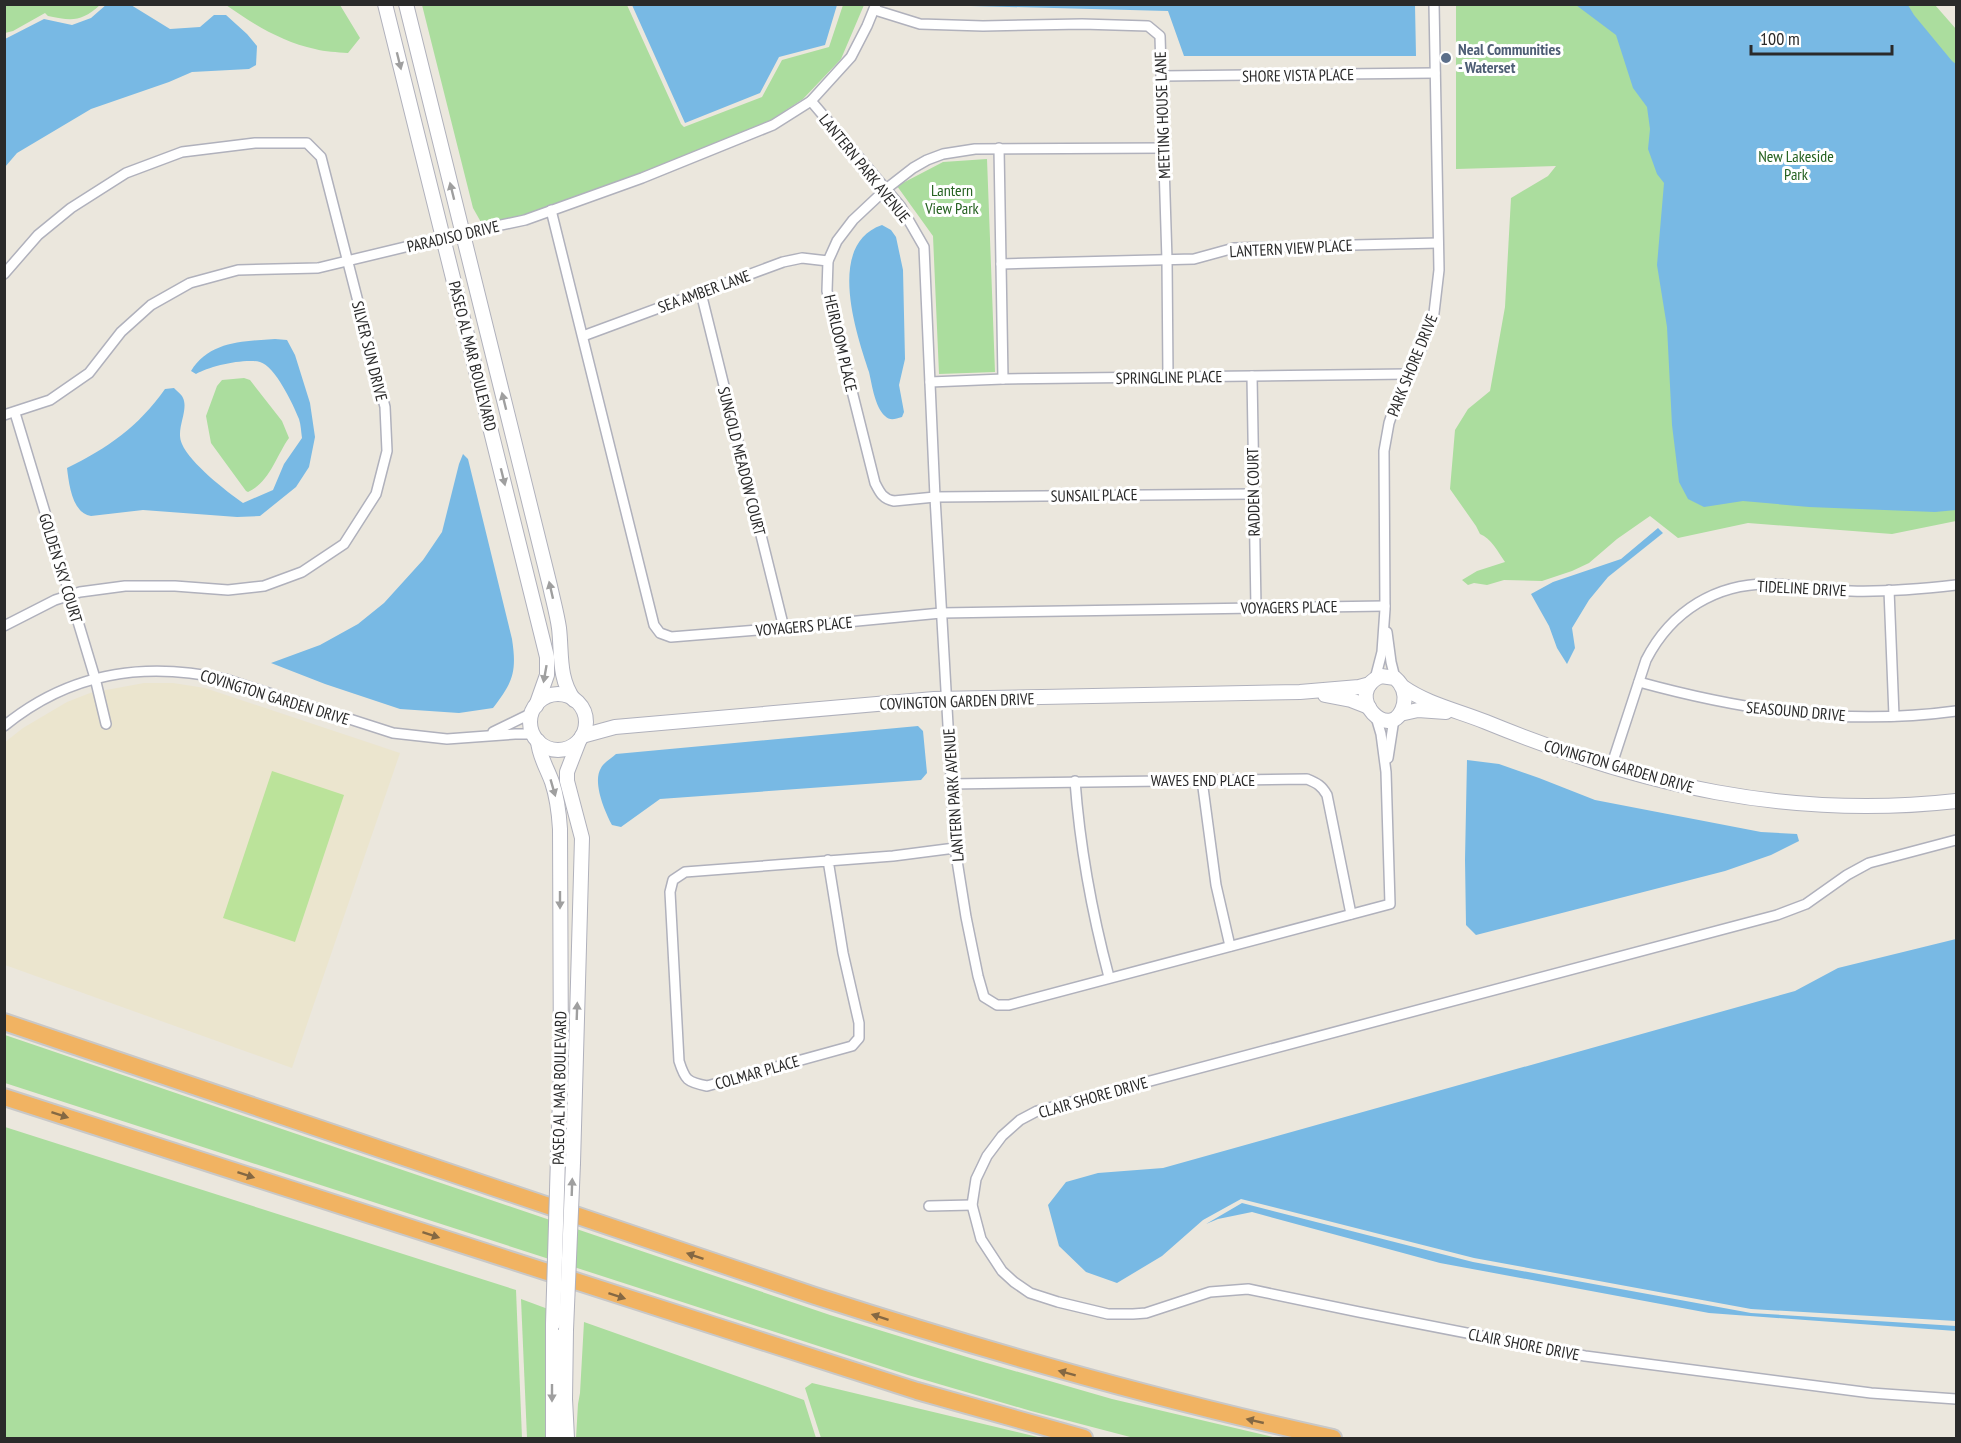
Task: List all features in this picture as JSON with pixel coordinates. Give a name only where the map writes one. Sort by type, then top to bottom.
[{"type":"highway","points":[[4,1022],[945,1338],[1137,1392],[1333,1438]]},
{"type":"highway","points":[[4,1097],[863,1374],[1084,1438]]},
{"type":"main road","name":"PASEO AL MAR BOULEVARD","points":[[385,4],[547,657],[547,675],[534,710]]},
{"type":"main road","name":"PASEO AL MAR BOULEVARD","points":[[406,4],[550,586],[559,627],[560,664],[568,692],[579,705]]},
{"type":"main road","name":"COVINGTON GARDEN DRIVE","points":[[581,739],[615,727],[946,699],[1300,692],[1359,687],[1384,676],[1399,683],[1416,696],[1534,741],[1655,780],[1700,790],[1791,803],[1863,807],[1956,801]]},
{"type":"main road","points":[[1372,712],[1366,696],[1373,682]]},
{"type":"main road","points":[[1397,717],[1405,701],[1399,683]]},
{"type":"main road","name":"COVINGTON GARDEN DRIVE","points":[[1300,692],[1338,697],[1372,712],[1383,720],[1418,710],[1466,714]]},
{"type":"main road","points":[[554,695],[567,696],[579,705],[586,724],[581,739],[568,749],[558,750],[545,747],[536,738],[531,727],[534,710],[546,698],[554,695]]},
{"type":"main road","name":"COVINGTON GARDEN DRIVE","points":[[579,705],[592,718],[615,727]]},
{"type":"main road","name":"PASEO AL MAR BOULEVARD","points":[[536,738],[553,784],[560,813],[561,1071],[552,1348],[553,1438]]},
{"type":"main road","name":"PASEO AL MAR BOULEVARD","points":[[567,1438],[566,1356],[582,838],[567,781],[567,772],[581,739]]},
{"type":"street","name":"PARK SHORE DRIVE","points":[[1373,682],[1380,662],[1385,606],[1384,451],[1389,423],[1398,396],[1423,345],[1434,313],[1439,270],[1434,4]]},
{"type":"street","name":"PARADISO DRIVE","points":[[4,415],[50,400],[89,373],[121,332],[151,305],[190,283],[238,270],[318,268],[462,232],[525,220],[642,178],[773,124],[811,101],[851,57],[875,7]]},
{"type":"street","name":"MEETING HOUSE LANE","points":[[875,7],[920,24],[1148,26],[1160,36],[1168,377]]},
{"type":"street","name":"SHORE VISTA PLACE","points":[[1161,76],[1435,73]]},
{"type":"street","name":"LANTERN PARK AVENUE","points":[[811,101],[901,207],[924,247],[935,497],[955,848],[966,917],[984,997],[997,1005],[1009,1005],[1390,904],[1386,772]]},
{"type":"street","name":"SILVER SUN DRIVE","points":[[4,274],[38,235],[71,208],[126,173],[182,152],[255,143],[308,143],[321,157],[385,407],[387,451],[376,494],[344,544],[303,573],[264,586],[228,590],[175,586],[125,586],[80,592],[55,600],[4,626]]},
{"type":"street","name":"HEIRLOOM PLACE","points":[[935,497],[887,500],[881,495],[875,483],[827,291],[828,261],[837,241],[853,220],[886,189],[913,168],[943,153],[999,148],[1163,148]]},
{"type":"street","points":[[999,148],[1003,379]]},
{"type":"street","name":"VOYAGERS PLACE","points":[[551,210],[654,625],[660,633],[671,637],[941,613],[1385,606]]},
{"type":"street","name":"LANTERN VIEW PLACE","points":[[1002,264],[1194,260],[1234,248],[1438,243]]},
{"type":"street","name":"SEA AMBER LANE","points":[[583,336],[783,262],[802,258],[828,261]]},
{"type":"street","name":"SUNGOLD MEADOW COURT","points":[[701,293],[784,628]]},
{"type":"street","name":"SPRINGLINE PLACE","points":[[930,382],[1408,374]]},
{"type":"street","name":"RADDEN COURT","points":[[1252,376],[1252,494],[1256,608]]},
{"type":"street","name":"GOLDEN SKY COURT","points":[[15,413],[95,678],[106,724]]},
{"type":"street","name":"SUNSAIL PLACE","points":[[935,497],[1252,494]]},
{"type":"street","name":"TIDELINE DRIVE","points":[[1611,767],[1638,682],[1652,648],[1672,622],[1694,604],[1716,593],[1756,584],[1851,591],[1956,585]]},
{"type":"street","points":[[1889,590],[1894,716]]},
{"type":"street","name":"PARK SHORE DRIVE","points":[[1384,618],[1391,662],[1399,683]]},
{"type":"street","name":"COVINGTON GARDEN DRIVE","points":[[4,726],[49,696],[95,678],[139,670],[166,670],[201,673],[225,679],[393,733],[447,739],[485,736],[536,738]]},
{"type":"street","name":"SEASOUND DRIVE","points":[[1638,682],[1697,698],[1761,709],[1823,716],[1929,715],[1956,711]]},
{"type":"street","name":"COVINGTON GARDEN DRIVE","points":[[485,736],[534,710]]},
{"type":"street","points":[[1372,712],[1381,734],[1386,772]]},
{"type":"street","points":[[1386,772],[1397,717]]},
{"type":"street","points":[[1202,780],[1216,885],[1230,946]]},
{"type":"street","name":"WAVES END PLACE","points":[[950,784],[1202,780],[1307,780],[1317,783],[1323,788],[1330,807],[1351,914]]},
{"type":"street","points":[[1075,782],[1084,867],[1093,916],[1109,977]]},
{"type":"street","name":"CLAIR SHORE DRIVE","points":[[1956,840],[1869,863],[1847,875],[1806,904],[1777,915],[1037,1111],[1020,1120],[1002,1136],[987,1156],[976,1179],[972,1205],[981,1239],[1002,1271],[1014,1282],[1030,1293],[1108,1314],[1146,1313],[1210,1292],[1248,1288],[1585,1356],[1871,1393],[1956,1399]]},
{"type":"street","name":"COLMAR PLACE","points":[[828,860],[843,953],[859,1023],[859,1038],[852,1046],[707,1086],[692,1083],[684,1076],[679,1061],[670,892],[673,880],[686,872],[828,860],[893,856],[955,848]]},
{"type":"street","points":[[929,1206],[972,1205]]},
{"type":"shaded area","points":[[144,683],[173,683],[205,688],[400,753],[292,1068],[5,965],[4,743],[23,728],[67,702],[90,693]]},
{"type":"green space","points":[[5,4],[100,5],[87,15],[76,19],[56,18],[45,13],[5,33]]},
{"type":"green space","points":[[226,5],[340,5],[360,38],[348,53],[319,50],[279,37]]},
{"type":"green space","points":[[422,5],[627,5],[684,127],[762,97],[782,60],[829,47],[843,5],[864,5],[841,59],[803,99],[771,120],[640,174],[524,215],[482,224],[473,208]]},
{"type":"green space","name":"New Lakeside Park","points":[[1456,5],[1935,5],[1956,29],[1956,521],[1892,534],[1748,523],[1678,538],[1650,516],[1617,539],[1589,563],[1572,571],[1542,581],[1504,580],[1487,585],[1474,583],[1468,585],[1462,580],[1477,571],[1505,562],[1491,542],[1480,534],[1450,489],[1455,430],[1468,409],[1490,391],[1505,307],[1511,198],[1548,176],[1556,166],[1456,169]]},
{"type":"green space","name":"Lantern View Park","points":[[987,159],[995,372],[939,374],[933,236],[897,186],[943,162]]},
{"type":"green space","points":[[244,378],[250,380],[282,421],[289,438],[262,482],[248,492],[211,443],[206,416],[217,386],[222,380]]},
{"type":"green space","points":[[272,771],[344,795],[295,942],[223,918]]},
{"type":"green space","points":[[5,1035],[830,1315],[1112,1399],[1277,1438],[1134,1438],[908,1375],[5,1083]]},
{"type":"green space","points":[[5,1127],[516,1290],[522,1438],[5,1438]]},
{"type":"green space","points":[[521,1299],[548,1309],[548,1438],[527,1438]]},
{"type":"green space","points":[[584,1322],[804,1400],[816,1438],[576,1438]]},
{"type":"green space","points":[[812,1383],[1042,1438],[821,1438],[805,1388]]},
{"type":"water","points":[[107,4],[131,5],[170,29],[200,27],[214,15],[226,15],[257,46],[256,65],[249,69],[192,72],[91,109],[17,153],[5,167],[5,39],[44,19],[72,25],[91,18]]},
{"type":"water","points":[[632,5],[837,5],[825,45],[779,57],[760,93],[685,123]]},
{"type":"water","points":[[933,5],[1415,5],[1416,56],[1184,56],[1168,11]]},
{"type":"water","name":"New Lakeside Park","points":[[1576,5],[1908,5],[1956,64],[1956,510],[1935,512],[1809,507],[1743,501],[1704,507],[1688,499],[1679,482],[1672,425],[1667,327],[1657,265],[1664,183],[1657,174],[1648,149],[1650,129],[1647,107],[1633,88],[1616,35]]},
{"type":"water","points":[[882,225],[891,230],[896,237],[903,270],[905,359],[899,385],[904,412],[902,417],[893,419],[885,416],[876,402],[858,335],[850,291],[850,270],[855,250],[865,235]]},
{"type":"water","points":[[287,340],[295,355],[310,403],[315,437],[309,467],[296,487],[260,516],[237,517],[143,510],[91,516],[80,509],[73,497],[67,468],[109,444],[144,415],[165,389],[174,388],[184,403],[180,438],[186,451],[200,468],[243,503],[273,490],[284,464],[302,438],[299,419],[288,395],[272,370],[260,362],[246,361],[209,368],[196,374],[191,371],[199,361],[217,348],[240,342]]},
{"type":"water","points":[[463,454],[468,459],[512,639],[514,660],[512,676],[493,708],[459,713],[400,709],[271,663],[320,645],[358,624],[384,603],[423,560],[442,532]]},
{"type":"water","points":[[1658,528],[1663,533],[1608,577],[1589,600],[1572,628],[1575,648],[1567,664],[1531,594],[1553,582],[1621,559]]},
{"type":"water","points":[[918,726],[923,731],[927,773],[921,780],[660,799],[621,827],[612,825],[599,789],[601,768],[616,754]]},
{"type":"water","points":[[1467,760],[1499,764],[1595,800],[1761,832],[1797,834],[1799,841],[1771,855],[1725,871],[1476,935],[1466,925]]},
{"type":"water","points":[[1956,939],[1956,1321],[1751,1309],[1474,1258],[1241,1199],[1203,1220],[1162,1256],[1117,1283],[1086,1272],[1059,1246],[1048,1205],[1066,1182],[1098,1173],[1163,1168],[1795,991],[1838,968]]},
{"type":"water","points":[[1242,1203],[1473,1262],[1751,1313],[1956,1326],[1956,1331],[1709,1313],[1440,1263],[1252,1212],[1218,1219],[1206,1224]]},
{"type":"place","name":"Neal Communities - Waterset","points":[[1446,58]]}]
